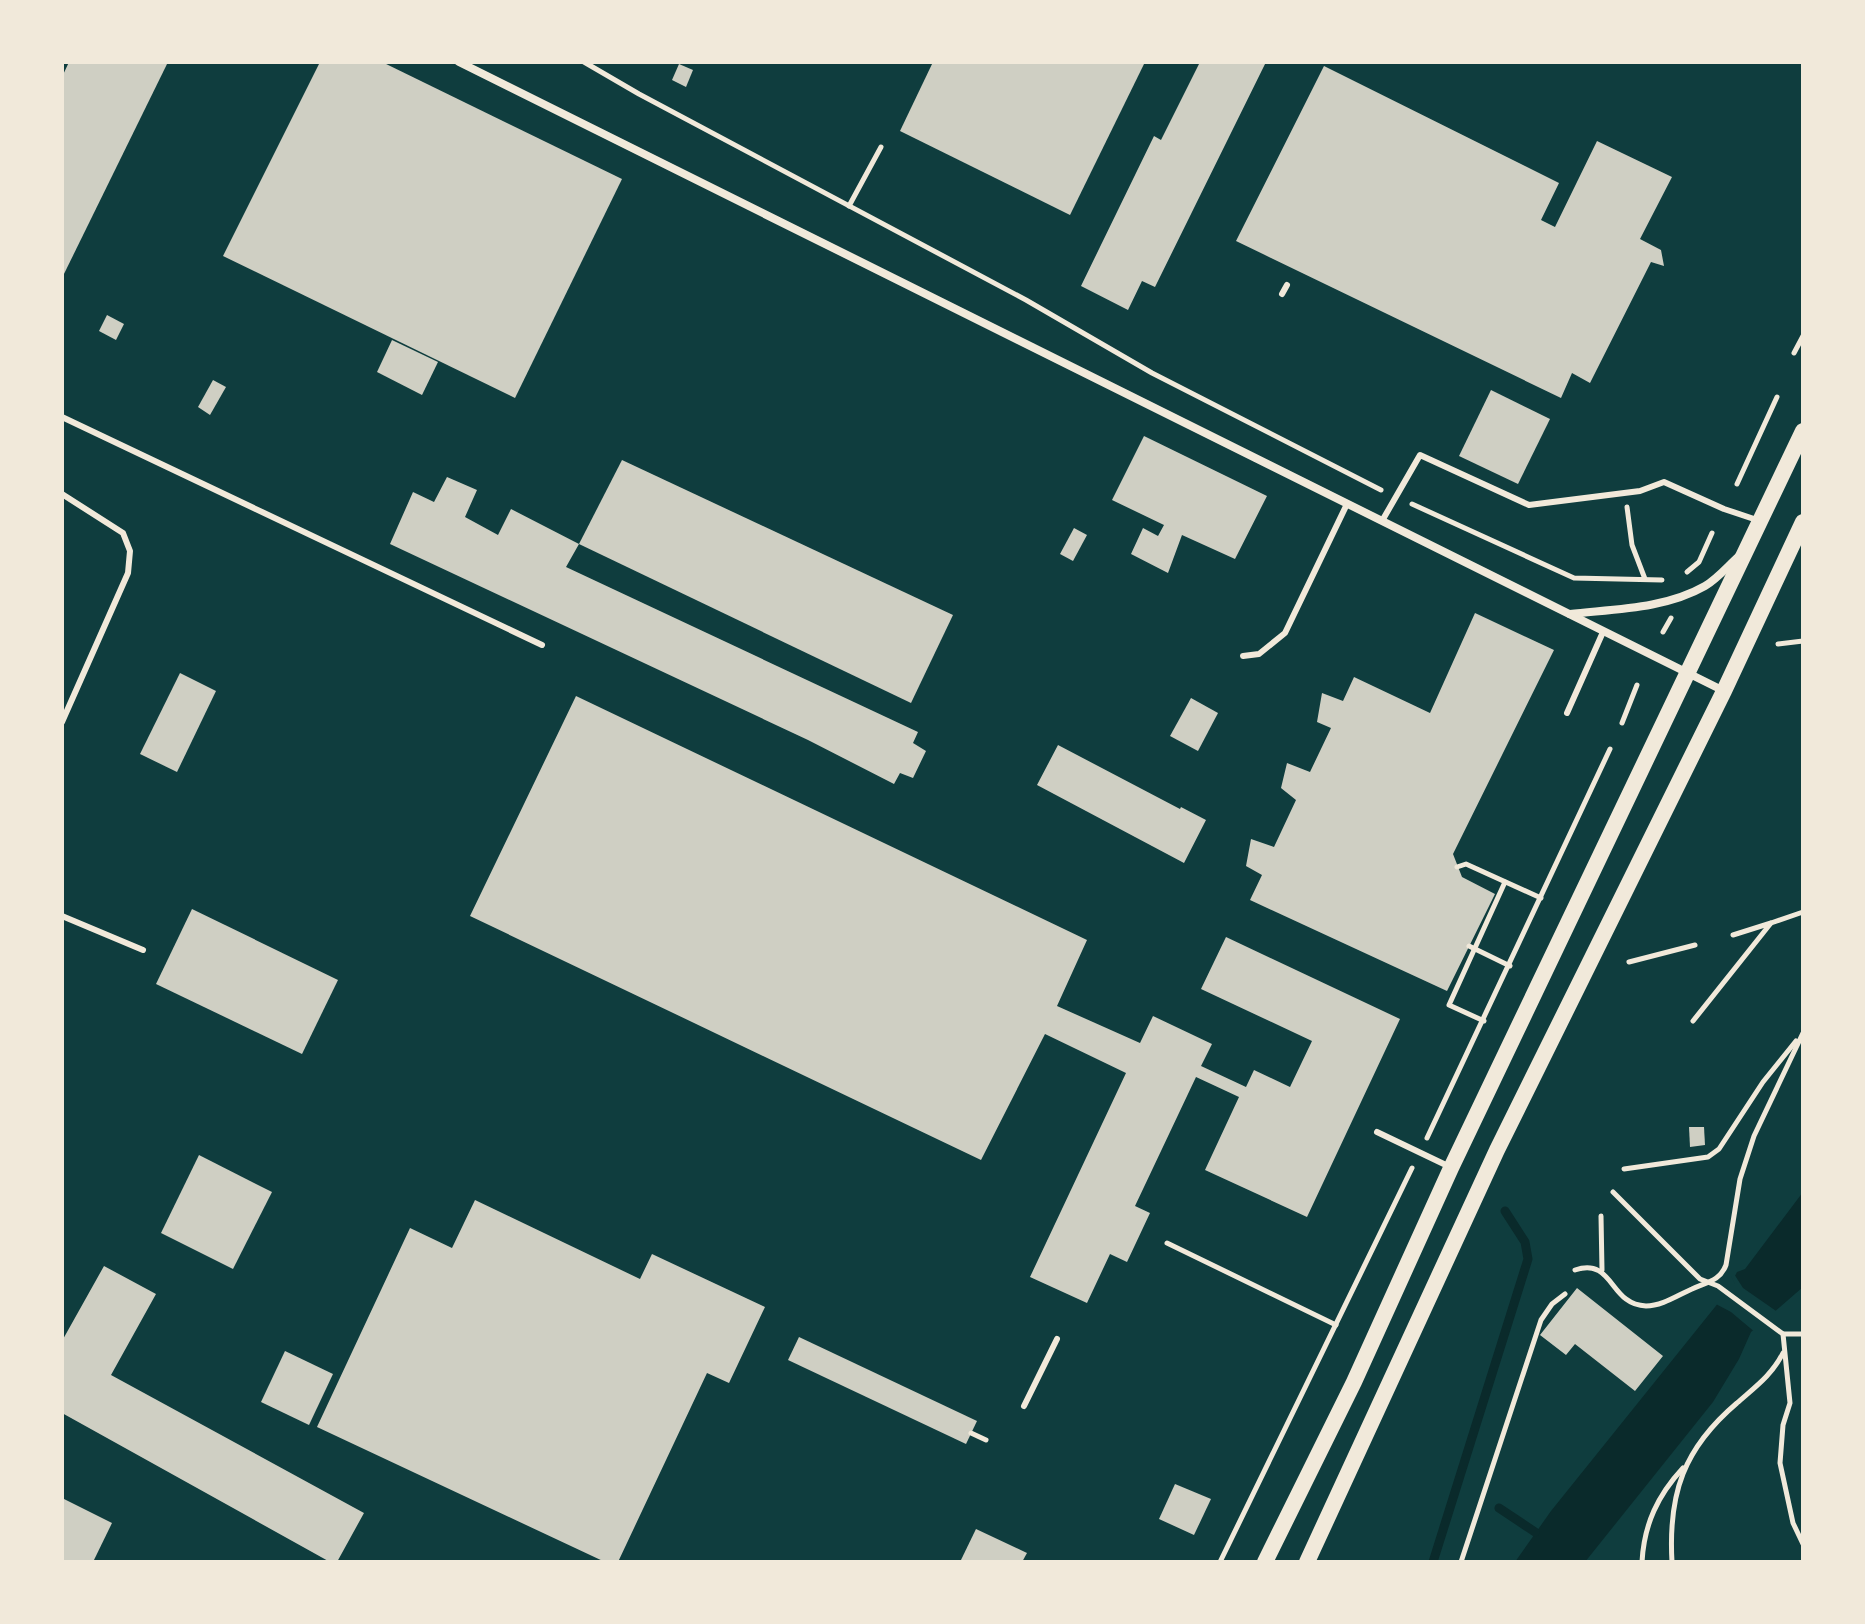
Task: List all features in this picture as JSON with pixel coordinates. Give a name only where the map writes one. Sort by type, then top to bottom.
[{"type":"main road","points":[[1265,1562],[1354,1382],[1451,1168],[1803,431]]},
{"type":"main road","points":[[1307,1562],[1497,1150],[1724,691],[1803,522]]},
{"type":"street","points":[[459,62],[1724,691]]},
{"type":"street","points":[[1569,615],[1641,606],[1676,598],[1705,585],[1746,551]]},
{"type":"lane","points":[[1282,294],[1287,285]]},
{"type":"lane","points":[[62,417],[542,645]]},
{"type":"lane","points":[[1382,521],[1420,455],[1529,505],[1640,491],[1664,482],[1724,509],[1760,520]]},
{"type":"lane","points":[[62,494],[123,533],[130,551],[128,573],[62,722]]},
{"type":"lane","points":[[1243,656],[1259,654],[1285,633],[1347,504]]},
{"type":"lane","points":[[1567,713],[1603,632]]},
{"type":"lane","points":[[62,916],[143,950]]},
{"type":"lane","points":[[1377,1132],[1451,1168]]},
{"type":"lane","points":[[1024,1406],[1057,1339]]},
{"type":"path","points":[[584,62],[1026,300],[1152,373],[1396,497],[1574,578],[1672,580]]},
{"type":"path","points":[[849,206],[881,147]]},
{"type":"path","points":[[1794,353],[1803,336]]},
{"type":"path","points":[[1737,484],[1777,397]]},
{"type":"path","points":[[1625,493],[1632,545],[1645,579]]},
{"type":"path","points":[[1682,576],[1699,562],[1712,533]]},
{"type":"path","points":[[1778,644],[1803,641]]},
{"type":"path","points":[[1622,723],[1637,685]]},
{"type":"path","points":[[1425,1142],[1610,749]]},
{"type":"path","points":[[1457,867],[1466,864],[1541,898]]},
{"type":"path","points":[[1484,1021],[1449,1005],[1472,948],[1505,882]]},
{"type":"path","points":[[1733,935],[1803,912]]},
{"type":"path","points":[[1693,1021],[1771,923]]},
{"type":"path","points":[[1629,962],[1695,945]]},
{"type":"path","points":[[1472,948],[1510,966]]},
{"type":"path","points":[[1624,1169],[1708,1157],[1719,1149],[1763,1082],[1802,1034]]},
{"type":"path","points":[[1575,1270],[1594,1267],[1602,1271],[1620,1295],[1632,1304],[1648,1306],[1720,1277],[1726,1265],[1740,1179],[1754,1136],[1802,1034]]},
{"type":"path","points":[[1220,1562],[1414,1164]]},
{"type":"path","points":[[1613,1192],[1700,1279],[1711,1281],[1783,1334],[1803,1334]]},
{"type":"path","points":[[1601,1216],[1602,1271]]},
{"type":"path","points":[[1167,1243],[1336,1325]]},
{"type":"path","points":[[1461,1562],[1541,1320],[1552,1304],[1565,1294]]},
{"type":"path","points":[[1783,1334],[1790,1403],[1783,1425],[1780,1463],[1793,1523],[1803,1544]]},
{"type":"path","points":[[1642,1562],[1645,1534],[1655,1505],[1667,1486],[1715,1422],[1765,1379],[1783,1352]]},
{"type":"path","points":[[971,1433],[986,1440]]},
{"type":"path","points":[[1672,1562],[1671,1540],[1677,1491],[1684,1467]]},
{"type":"water","points":[[1803,1192],[1803,1287],[1751,1332],[1713,1402],[1585,1562],[1515,1562],[1551,1511],[1719,1302],[1740,1286],[1735,1276],[1737,1272],[1745,1269]]},
{"type":"pier","points":[[1734,1274],[1743,1288],[1779,1313],[1756,1333],[1731,1312],[1714,1303],[1735,1284],[1731,1276]]},
{"type":"building","points":[[69,62],[168,62],[62,278],[62,77]]},
{"type":"building","points":[[320,62],[382,62],[622,179],[515,398],[223,256]]},
{"type":"building","points":[[933,62],[1145,62],[1070,215],[900,131]]},
{"type":"building","points":[[1200,62],[1266,62],[1155,287],[1142,281],[1128,310],[1081,286],[1154,136],[1161,140]]},
{"type":"building","points":[[679,64],[693,70],[686,87],[672,80]]},
{"type":"building","points":[[1324,66],[1559,183],[1541,220],[1555,227],[1597,141],[1672,177],[1640,239],[1661,250],[1664,266],[1651,262],[1590,383],[1572,373],[1561,398],[1236,241]]},
{"type":"building","points":[[107,315],[124,324],[116,340],[99,331]]},
{"type":"building","points":[[392,340],[438,362],[422,395],[377,372]]},
{"type":"building","points":[[213,380],[226,387],[210,415],[198,407]]},
{"type":"building","points":[[1491,390],[1550,419],[1518,484],[1459,456]]},
{"type":"building","points":[[1144,436],[1267,496],[1235,559],[1182,535],[1168,573],[1131,554],[1143,528],[1158,536],[1164,525],[1112,500]]},
{"type":"building","points":[[622,460],[953,615],[911,703],[579,544]]},
{"type":"building","points":[[447,477],[477,490],[465,517],[498,535],[511,509],[579,544],[566,567],[918,732],[913,743],[926,751],[913,778],[900,773],[894,784],[808,740],[390,544],[413,492],[434,502]]},
{"type":"building","points":[[1074,528],[1087,535],[1073,561],[1060,554]]},
{"type":"building","points":[[1475,613],[1554,650],[1453,854],[1462,877],[1495,894],[1447,991],[1250,900],[1262,875],[1246,866],[1251,839],[1274,847],[1296,800],[1281,788],[1287,763],[1310,772],[1331,728],[1317,722],[1322,693],[1343,701],[1354,677],[1430,713]]},
{"type":"building","points":[[180,673],[216,691],[177,772],[140,754]]},
{"type":"building","points":[[576,696],[1087,940],[1057,1006],[1140,1043],[1153,1016],[1212,1044],[1201,1066],[1246,1087],[1254,1070],[1290,1087],[1312,1041],[1201,989],[1226,937],[1400,1019],[1307,1217],[1205,1170],[1239,1097],[1196,1077],[1135,1206],[1150,1213],[1127,1262],[1110,1254],[1087,1303],[1030,1277],[1126,1073],[1045,1034],[981,1160],[470,916]]},
{"type":"building","points":[[1191,698],[1218,713],[1198,751],[1170,736]]},
{"type":"building","points":[[1058,745],[1206,820],[1184,863],[1037,785]]},
{"type":"building","points":[[192,909],[338,980],[302,1054],[156,984]]},
{"type":"building","points":[[1689,1127],[1704,1127],[1705,1145],[1690,1147]]},
{"type":"building","points":[[199,1155],[272,1192],[233,1269],[161,1233]]},
{"type":"building","points":[[475,1200],[640,1279],[652,1254],[765,1307],[729,1383],[707,1373],[618,1562],[605,1562],[317,1427],[410,1228],[452,1248]]},
{"type":"building","points":[[104,1266],[156,1294],[111,1375],[364,1513],[337,1562],[330,1562],[62,1413],[62,1341]]},
{"type":"building","points":[[1577,1288],[1663,1356],[1635,1391],[1575,1344],[1566,1355],[1540,1335]]},
{"type":"building","points":[[799,1337],[977,1421],[966,1444],[788,1360]]},
{"type":"building","points":[[285,1351],[333,1374],[309,1425],[261,1402]]},
{"type":"building","points":[[1175,1484],[1211,1499],[1194,1535],[1159,1519]]},
{"type":"building","points":[[62,1498],[112,1523],[93,1562],[62,1562]]},
{"type":"building","points":[[976,1529],[1027,1553],[1022,1562],[960,1562]]},
{"type":"waterway","points":[[1433,1562],[1528,1259],[1525,1242],[1505,1211]]},
{"type":"waterway","points":[[1499,1508],[1535,1532]]}]
